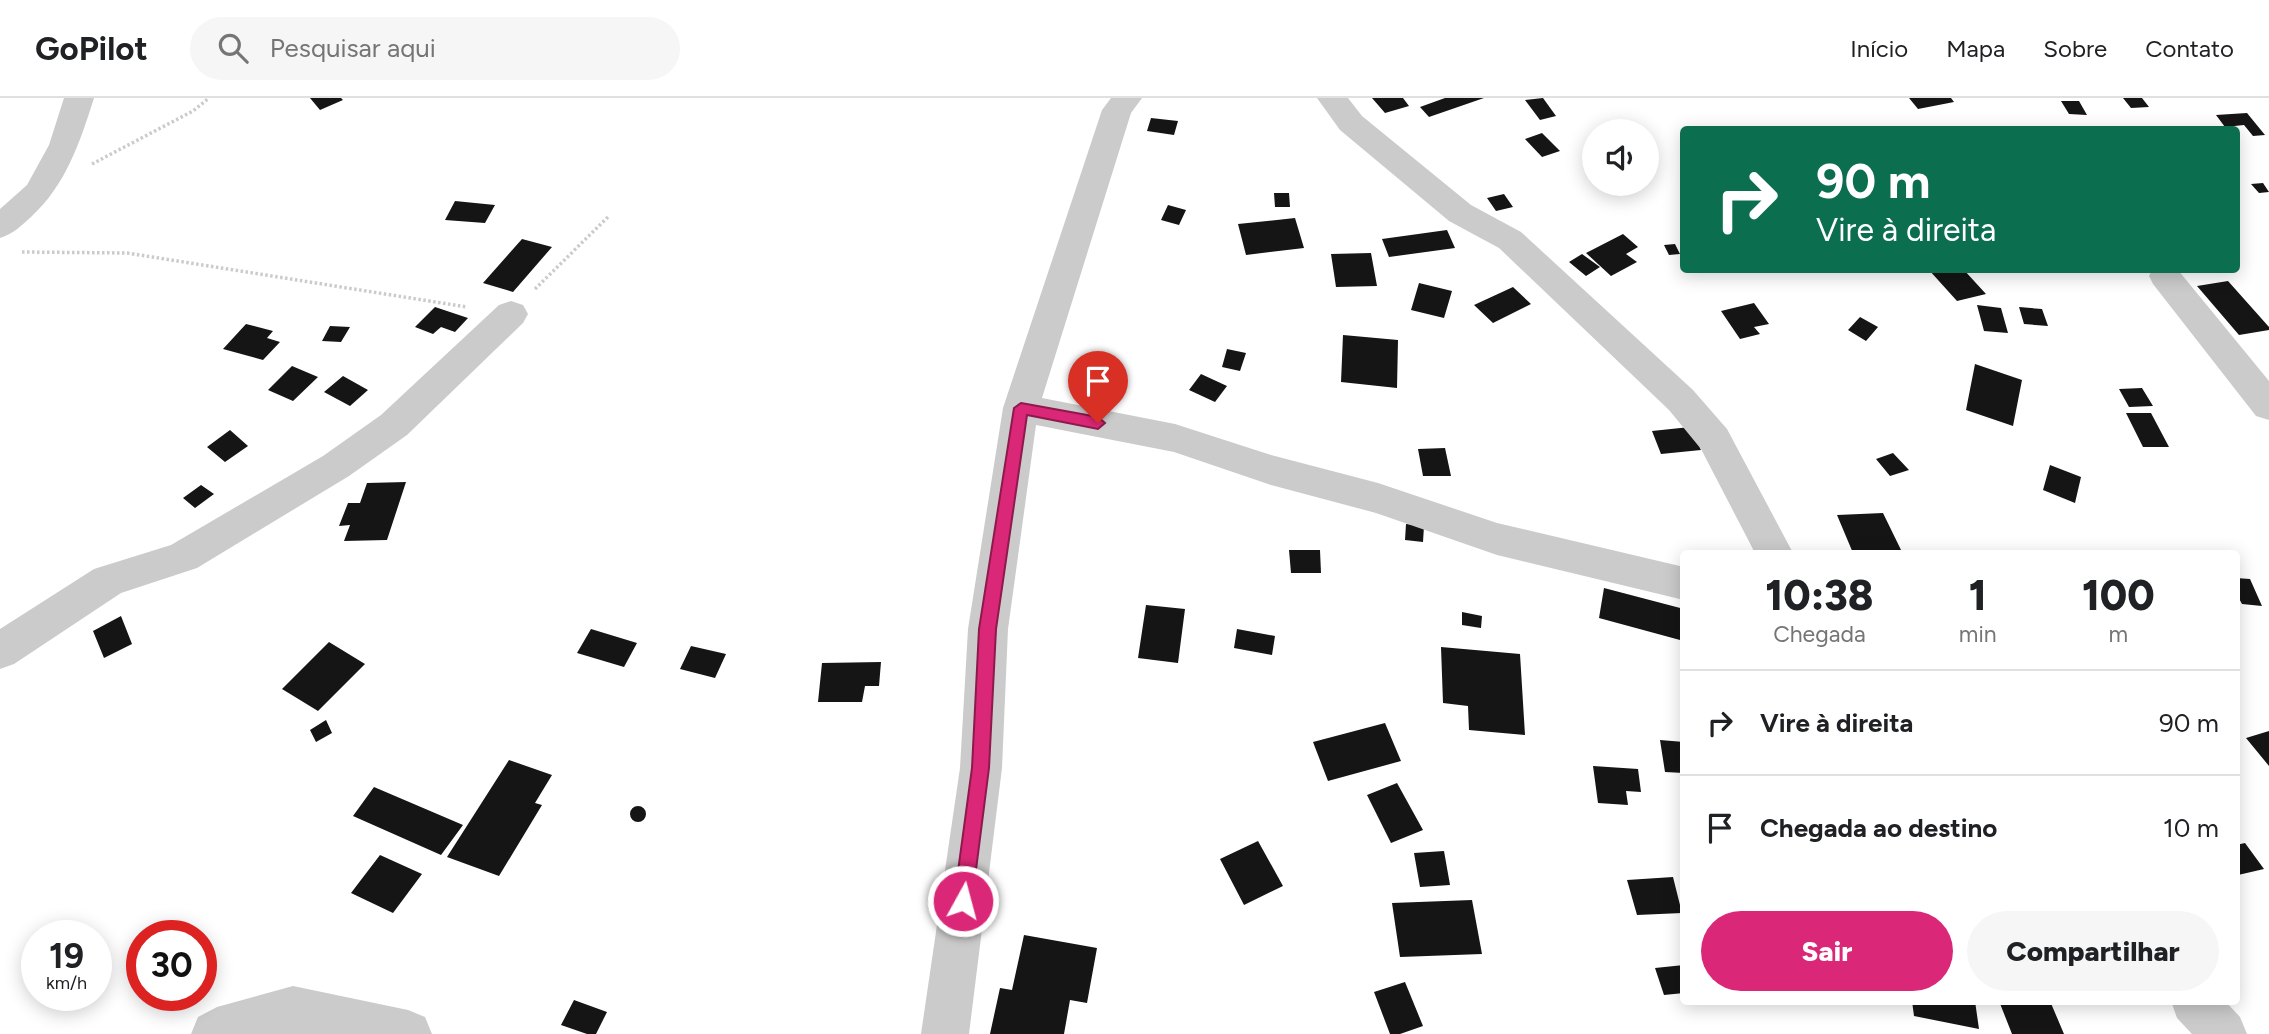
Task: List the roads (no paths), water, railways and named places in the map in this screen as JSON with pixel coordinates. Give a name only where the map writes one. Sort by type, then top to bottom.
[{"type":"street","points":[[6,239],[39,192],[64,145],[79,98]]},
{"type":"street","points":[[945,1034],[981,768],[988,629],[1021,408],[1117,110],[1127,98]]},
{"type":"street","points":[[1332,98],[1351,123],[1460,213],[1510,240],[1681,400],[1714,439],[1772,550]]},
{"type":"street","points":[[2165,276],[2269,407]]},
{"type":"street","points":[[0,651],[108,581],[183,556],[336,466],[394,425],[512,314]]},
{"type":"street","points":[[1021,408],[1175,438],[1272,470],[1378,498],[1497,539],[1680,583]]},
{"type":"street","points":[[2198,1005],[2223,1034]]},
{"type":"street","points":[[215,1034],[234,1024],[293,1009],[408,1034]]}]
